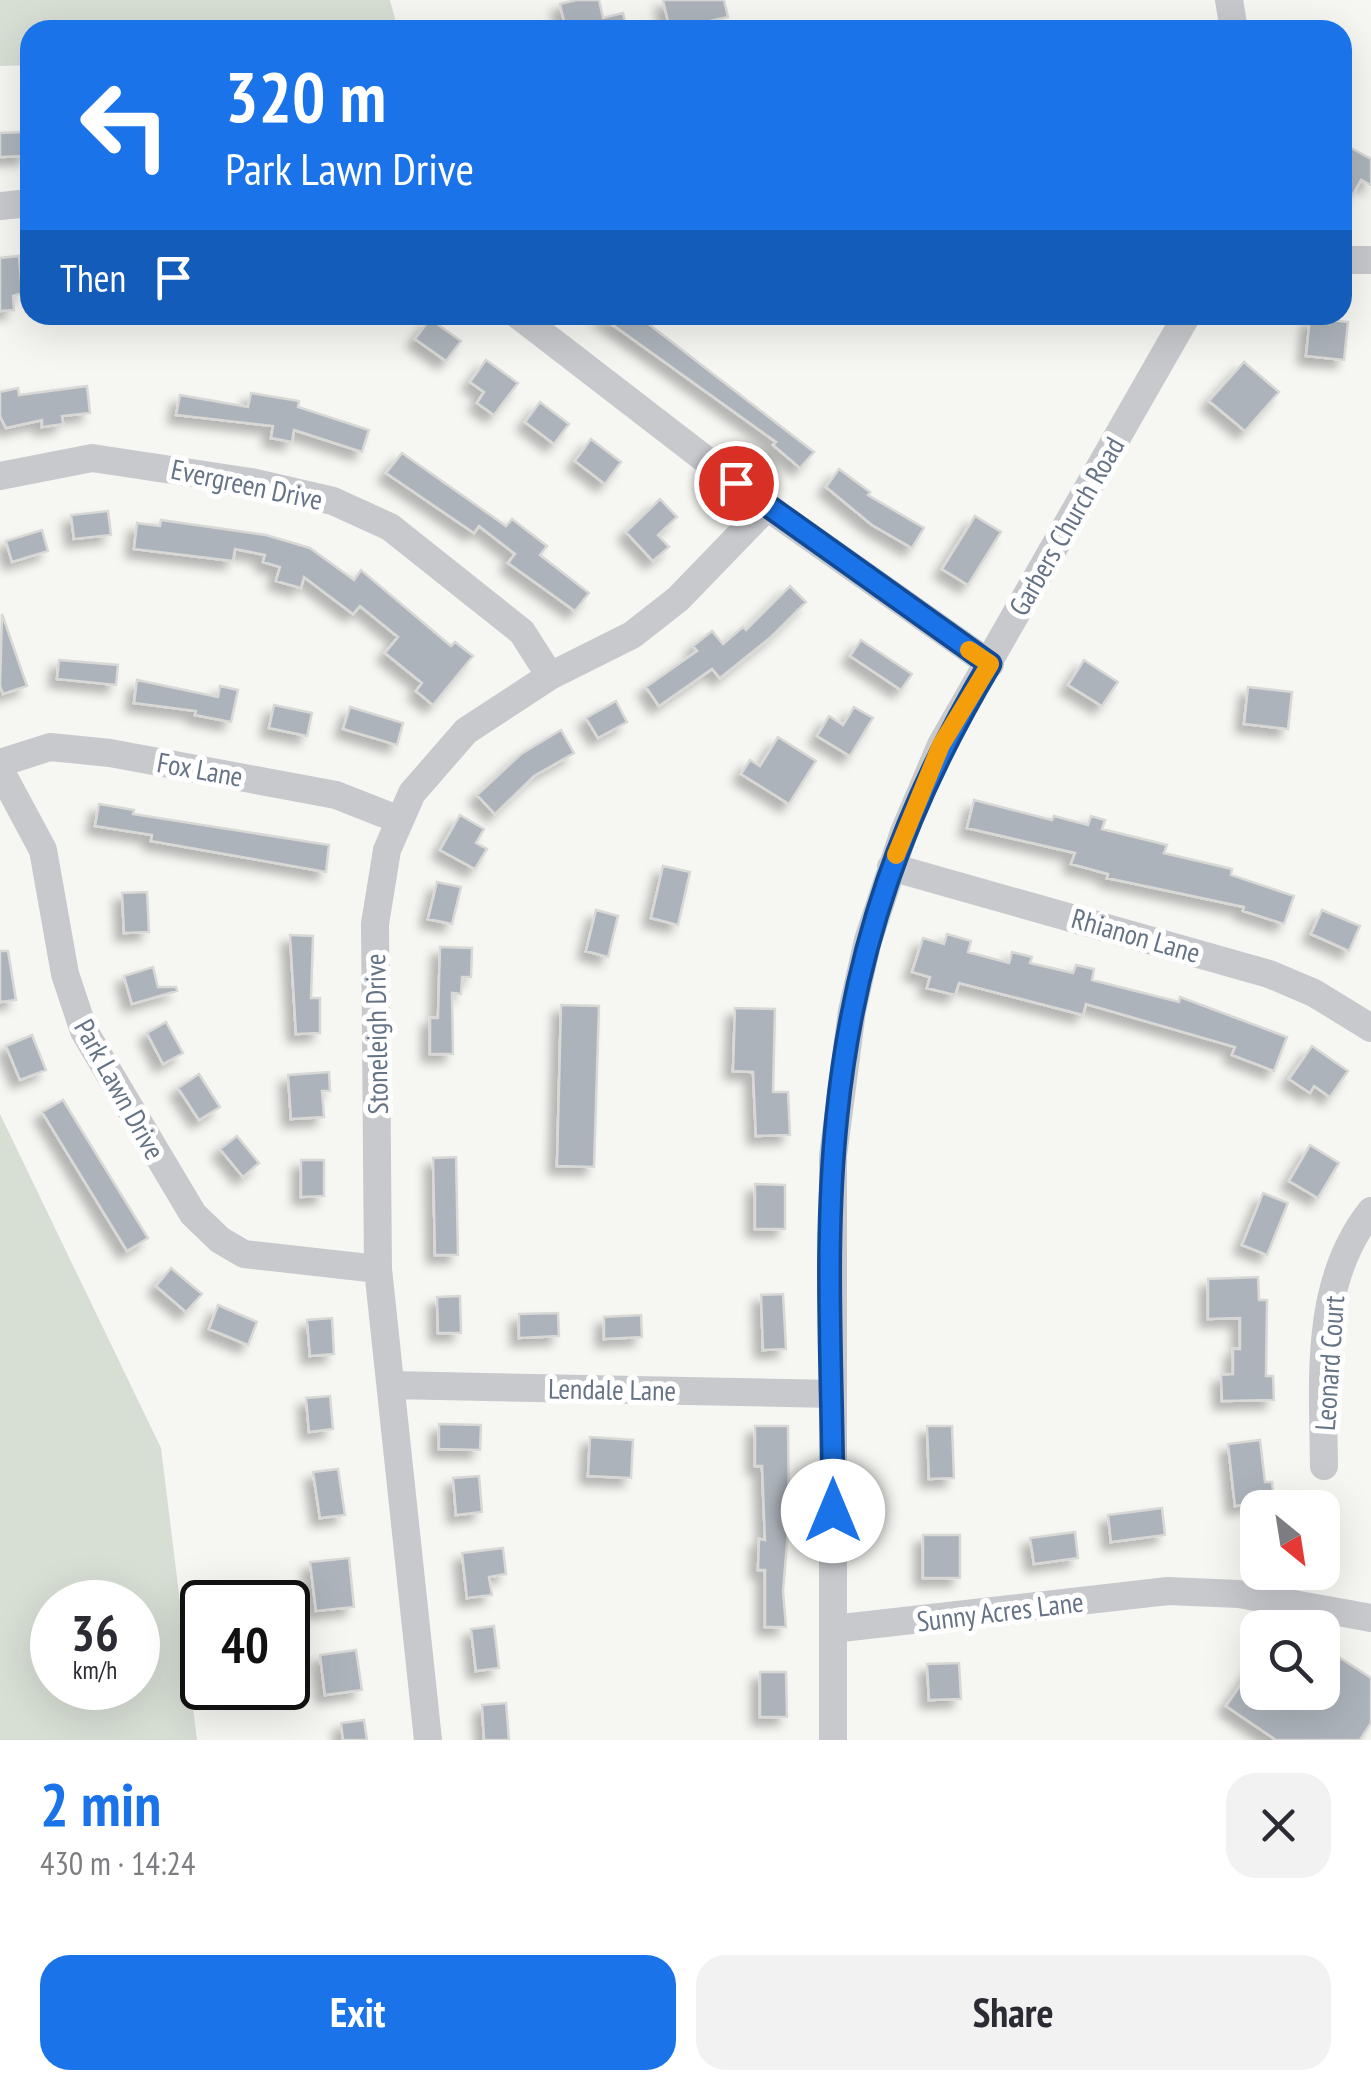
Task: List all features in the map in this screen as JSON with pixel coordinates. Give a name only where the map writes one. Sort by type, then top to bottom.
[{"type":"street","points":[[531,325],[767,507],[990,664]]},
{"type":"street","name":"Garbers Church Road","points":[[833,1740],[837,1115],[852,1010],[891,868],[941,745],[1181,325]]},
{"type":"street","name":"Evergreen Drive","points":[[0,476],[92,458],[251,482],[333,500],[390,528],[522,632],[550,676]]},
{"type":"street","name":"Stoneleigh Drive","points":[[428,1740],[378,1269],[375,924],[379,884],[397,819],[430,769],[466,731],[550,676],[632,635],[678,599],[767,507]]},
{"type":"street","name":"Fox Lane","points":[[0,766],[42,748],[96,751],[336,795],[397,819]]},
{"type":"street","name":"Park Lawn Drive","points":[[0,766],[43,850],[65,974],[84,1031],[193,1214],[220,1240],[244,1254],[378,1269]]},
{"type":"street","name":"Rhianon Lane","points":[[891,868],[1269,974],[1314,993],[1371,1028]]},
{"type":"street","name":"Leonard Court","points":[[1324,1466],[1323,1364],[1330,1297],[1350,1242],[1371,1211]]},
{"type":"street","name":"Lendale Lane","points":[[392,1385],[833,1394]]},
{"type":"street","name":"Sunny Acres Lane","points":[[833,1629],[1168,1591],[1239,1594],[1371,1618]]},
{"type":"shaded area","points":[[0,0],[390,0],[395,20],[20,20],[20,65],[0,66]]},
{"type":"shaded area","points":[[0,1114],[161,1448],[180,1602],[180,1710],[193,1710],[197,1740],[0,1740]]},
{"type":"building","points":[[599,0],[603,18],[623,13],[625,20],[564,20],[560,4]]},
{"type":"building","points":[[663,0],[724,0],[728,17],[715,20],[668,20]]},
{"type":"building","points":[[20,132],[20,156],[0,157],[0,133]]},
{"type":"building","points":[[1352,149],[1371,159],[1371,185],[1361,180],[1352,196]]},
{"type":"building","points":[[19,256],[20,294],[13,296],[14,310],[0,311],[0,258]]},
{"type":"building","points":[[426,325],[438,325],[461,341],[446,361],[415,339]]},
{"type":"building","points":[[613,325],[650,325],[814,452],[800,468],[773,445],[776,442]]},
{"type":"building","points":[[1309,325],[1348,325],[1344,360],[1306,356]]},
{"type":"building","points":[[486,360],[518,383],[494,415],[477,403],[484,392],[470,382]]},
{"type":"building","points":[[1244,362],[1279,392],[1245,431],[1209,401]]},
{"type":"building","points":[[87,386],[90,413],[62,416],[63,424],[42,427],[42,420],[6,428],[0,416],[0,392],[18,388],[19,395]]},
{"type":"building","points":[[251,393],[299,401],[298,407],[369,430],[362,452],[294,430],[292,442],[271,438],[273,426],[176,415],[180,395],[248,407]]},
{"type":"building","points":[[540,402],[569,424],[554,444],[525,422]]},
{"type":"building","points":[[591,439],[621,462],[605,484],[575,461]]},
{"type":"building","points":[[402,453],[506,526],[512,519],[547,546],[540,555],[589,593],[575,611],[508,563],[515,554],[479,526],[474,533],[386,473]]},
{"type":"building","points":[[839,469],[870,492],[868,495],[924,528],[912,548],[872,525],[826,487]]},
{"type":"building","points":[[660,499],[677,517],[658,535],[669,547],[653,561],[626,532]]},
{"type":"building","points":[[108,511],[111,535],[74,539],[71,515]]},
{"type":"building","points":[[975,516],[1001,532],[968,585],[942,569]]},
{"type":"building","points":[[161,520],[266,535],[310,548],[354,580],[361,570],[451,646],[455,642],[473,656],[433,705],[416,691],[422,683],[385,653],[398,637],[360,606],[353,614],[304,577],[301,588],[276,581],[280,567],[263,562],[265,555],[235,549],[233,561],[134,549],[137,523],[160,526]]},
{"type":"building","points":[[42,530],[48,551],[12,562],[6,541]]},
{"type":"building","points":[[790,586],[806,602],[771,637],[720,678],[712,669],[659,706],[646,687],[697,651],[693,646],[712,631],[723,644],[743,627],[746,630]]},
{"type":"building","points":[[2,614],[27,686],[3,694],[0,686]]},
{"type":"building","points":[[861,640],[912,674],[901,690],[850,656]]},
{"type":"building","points":[[59,660],[118,665],[116,685],[57,679]]},
{"type":"building","points":[[1084,660],[1118,682],[1102,706],[1068,685]]},
{"type":"building","points":[[137,680],[218,697],[220,686],[238,690],[231,722],[195,715],[196,711],[134,703]]},
{"type":"building","points":[[1248,687],[1292,692],[1288,729],[1244,724]]},
{"type":"building","points":[[616,701],[627,722],[598,738],[586,718]]},
{"type":"building","points":[[274,705],[312,713],[307,736],[269,728]]},
{"type":"building","points":[[350,707],[403,723],[397,745],[343,729]]},
{"type":"building","points":[[854,707],[873,718],[850,756],[817,736],[829,716],[843,725]]},
{"type":"building","points":[[561,730],[574,753],[534,776],[495,814],[477,795],[521,754]]},
{"type":"building","points":[[778,737],[816,761],[789,804],[741,774],[750,760],[760,766]]},
{"type":"building","points":[[974,800],[1052,820],[1054,816],[1088,825],[1091,816],[1105,820],[1102,829],[1167,845],[1164,853],[1232,869],[1231,875],[1294,896],[1284,924],[1243,911],[1244,907],[1107,878],[1108,874],[1071,864],[1075,853],[967,828]]},
{"type":"building","points":[[99,804],[134,810],[133,814],[329,845],[326,872],[151,841],[152,835],[95,826]]},
{"type":"building","points":[[460,815],[484,829],[476,843],[487,849],[475,869],[440,850]]},
{"type":"building","points":[[663,866],[690,872],[678,925],[651,918]]},
{"type":"building","points":[[437,882],[461,887],[452,924],[428,919]]},
{"type":"building","points":[[147,892],[149,932],[124,933],[122,893]]},
{"type":"building","points":[[596,910],[618,916],[608,957],[586,951]]},
{"type":"building","points":[[1322,910],[1360,926],[1349,951],[1311,934]]},
{"type":"building","points":[[947,934],[971,941],[968,952],[1009,963],[1012,952],[1032,957],[1030,963],[1073,973],[1076,965],[1094,969],[1092,980],[1179,1002],[1180,997],[1287,1037],[1274,1071],[1232,1055],[1235,1047],[1086,1004],[1083,1015],[959,983],[955,995],[927,988],[930,977],[912,972],[923,938],[944,944]]},
{"type":"building","points":[[290,935],[313,936],[311,998],[320,998],[320,1033],[296,1034]]},
{"type":"building","points":[[440,947],[472,948],[471,977],[462,977],[461,994],[452,993],[453,1054],[430,1054],[430,1018],[438,1018]]},
{"type":"building","points":[[0,951],[8,951],[16,1000],[0,1002]]},
{"type":"building","points":[[153,967],[158,987],[176,987],[177,991],[132,1004],[124,976]]},
{"type":"building","points":[[561,1005],[599,1006],[594,1167],[557,1166]]},
{"type":"building","points":[[735,1008],[775,1009],[773,1092],[788,1092],[790,1135],[756,1136],[753,1072],[733,1071]]},
{"type":"building","points":[[166,1022],[183,1053],[163,1064],[147,1033]]},
{"type":"building","points":[[32,1035],[46,1070],[20,1080],[6,1046]]},
{"type":"building","points":[[1312,1046],[1348,1071],[1330,1097],[1314,1086],[1310,1093],[1289,1079]]},
{"type":"building","points":[[329,1072],[330,1091],[322,1091],[324,1117],[291,1119],[288,1075]]},
{"type":"building","points":[[199,1074],[220,1107],[199,1120],[178,1088]]},
{"type":"building","points":[[63,1100],[148,1238],[127,1251],[42,1112]]},
{"type":"building","points":[[237,1136],[259,1163],[243,1177],[220,1149]]},
{"type":"building","points":[[1310,1145],[1339,1163],[1318,1198],[1289,1181]]},
{"type":"building","points":[[456,1157],[458,1255],[435,1255],[433,1158]]},
{"type":"building","points":[[301,1160],[324,1160],[324,1196],[301,1197]]},
{"type":"building","points":[[755,1184],[785,1185],[785,1229],[755,1229]]},
{"type":"building","points":[[1263,1193],[1288,1203],[1267,1255],[1242,1245]]},
{"type":"building","points":[[171,1268],[202,1294],[186,1312],[156,1286]]},
{"type":"building","points":[[1258,1277],[1259,1300],[1267,1300],[1266,1376],[1273,1376],[1274,1400],[1222,1401],[1221,1375],[1233,1374],[1233,1349],[1240,1349],[1240,1318],[1208,1319],[1208,1279]]},
{"type":"building","points":[[783,1294],[786,1349],[763,1350],[761,1295]]},
{"type":"building","points":[[460,1296],[461,1333],[438,1333],[437,1297]]},
{"type":"building","points":[[218,1305],[257,1322],[248,1345],[209,1329]]},
{"type":"building","points":[[558,1313],[559,1336],[519,1338],[519,1314]]},
{"type":"building","points":[[641,1315],[642,1337],[604,1339],[604,1317]]},
{"type":"building","points":[[332,1318],[334,1354],[310,1356],[307,1320]]},
{"type":"building","points":[[330,1396],[333,1429],[309,1432],[306,1398]]},
{"type":"building","points":[[439,1424],[481,1425],[480,1450],[439,1449]]},
{"type":"building","points":[[755,1426],[788,1426],[789,1520],[783,1591],[786,1627],[765,1627],[765,1570],[758,1570],[759,1539],[765,1540],[762,1466],[755,1466]]},
{"type":"building","points":[[927,1426],[952,1426],[954,1478],[929,1479]]},
{"type":"building","points":[[590,1437],[633,1440],[631,1478],[588,1476]]},
{"type":"building","points":[[1260,1440],[1265,1482],[1272,1482],[1273,1490],[1240,1490],[1240,1505],[1235,1506],[1228,1444]]},
{"type":"building","points":[[338,1469],[345,1515],[320,1518],[313,1472]]},
{"type":"building","points":[[479,1476],[482,1512],[456,1515],[453,1478]]},
{"type":"building","points":[[1162,1508],[1165,1535],[1111,1542],[1108,1515]]},
{"type":"building","points":[[1075,1532],[1078,1558],[1034,1564],[1030,1538]]},
{"type":"building","points":[[923,1535],[960,1535],[960,1578],[923,1578]]},
{"type":"building","points":[[503,1548],[506,1574],[489,1577],[492,1595],[467,1598],[462,1553]]},
{"type":"building","points":[[349,1558],[354,1607],[316,1611],[310,1562]]},
{"type":"building","points":[[494,1626],[499,1668],[476,1671],[471,1629]]},
{"type":"building","points":[[356,1650],[362,1690],[325,1695],[320,1655]]},
{"type":"building","points":[[1340,1658],[1371,1678],[1371,1723],[1360,1740],[1276,1740],[1226,1706],[1240,1686],[1240,1710],[1340,1710]]},
{"type":"building","points":[[959,1663],[961,1699],[929,1700],[927,1664]]},
{"type":"building","points":[[760,1672],[786,1672],[787,1717],[760,1717]]},
{"type":"building","points":[[506,1703],[509,1740],[484,1740],[482,1705]]},
{"type":"building","points":[[364,1720],[367,1740],[343,1740],[341,1723]]},
{"type":"slow traffic","points":[[896,855],[941,745],[990,664],[969,650]]},
{"type":"route","points":[[736,483],[990,664],[941,745],[904,832],[868,940],[852,1010],[834,1156],[833,1511]]}]
